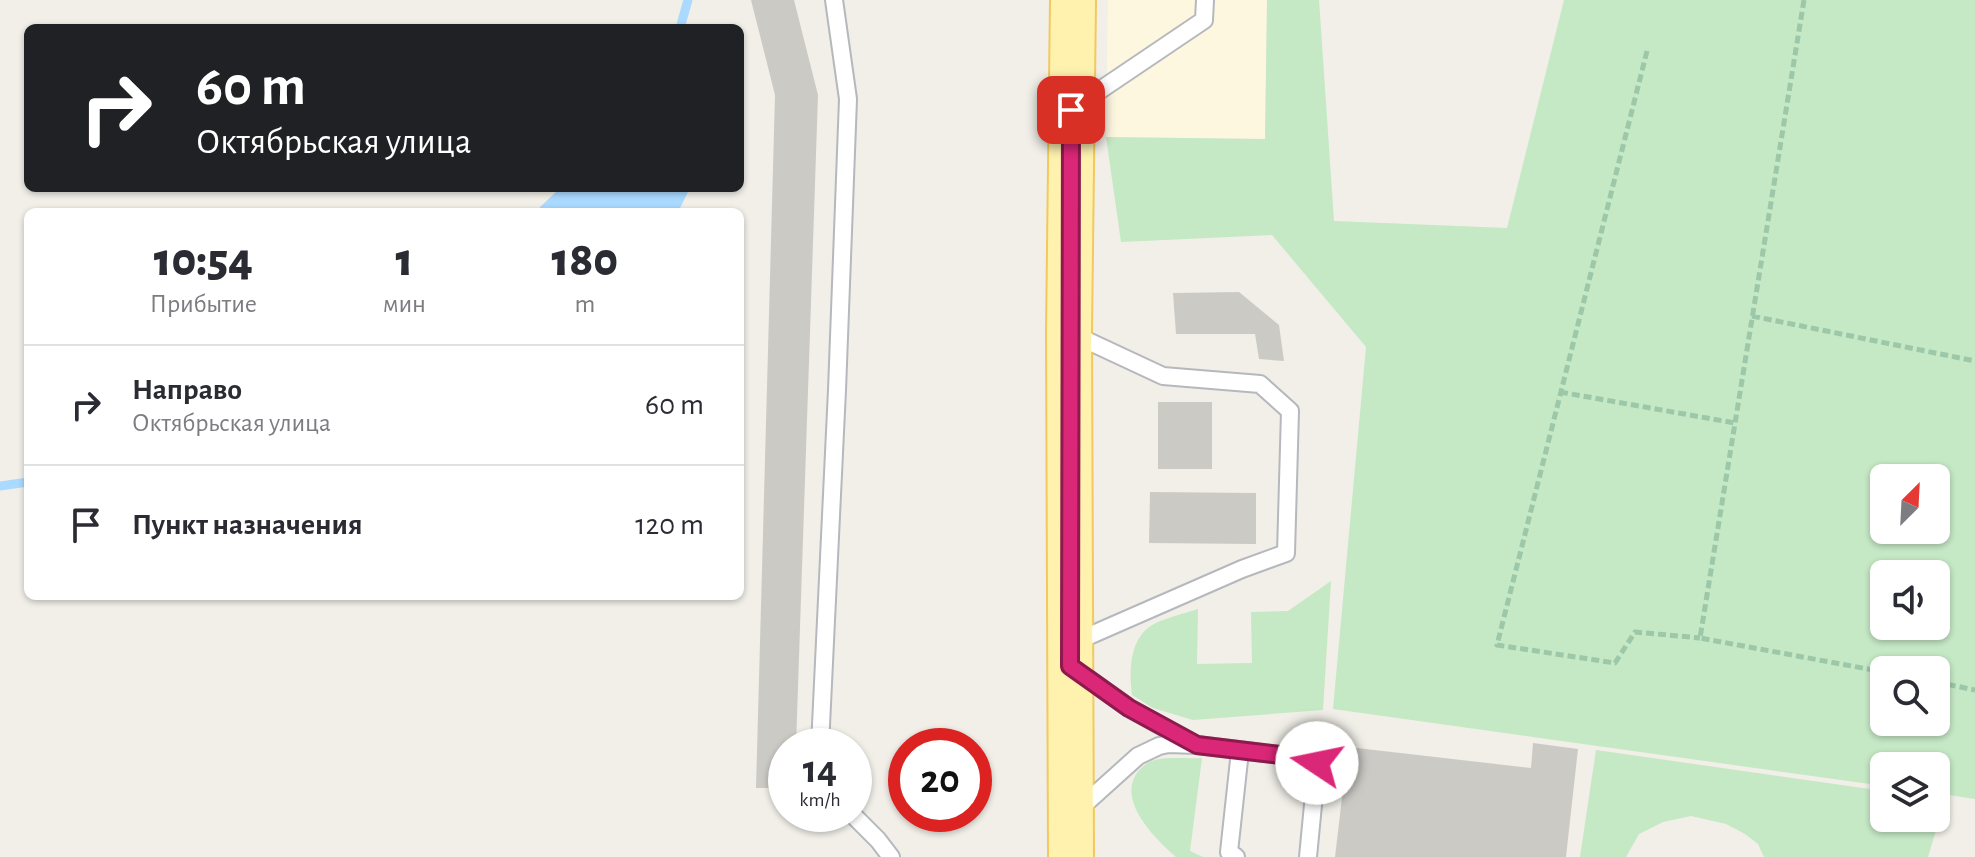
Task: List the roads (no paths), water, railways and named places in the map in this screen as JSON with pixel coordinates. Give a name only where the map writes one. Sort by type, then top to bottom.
[{"type":"main road","points":[[1071,836],[1069,332],[1073,0]]},
{"type":"lane","points":[[821,728],[848,99],[834,0]]},
{"type":"lane","points":[[1071,110],[1204,20],[1205,0]]},
{"type":"lane","points":[[1069,332],[1163,376],[1260,384],[1290,411],[1286,553],[1242,569],[1070,655],[1129,708],[1197,745]]},
{"type":"lane","points":[[1071,836],[1144,751],[1169,744],[1197,745],[1317,761],[1308,857]]},
{"type":"lane","points":[[1236,857],[1229,852],[1240,751]]},
{"type":"lane","points":[[870,832],[891,857]]},
{"type":"water","points":[[556,192],[688,192],[680,208],[539,208]]},
{"type":"waterway","points":[[681,24],[688,0]]},
{"type":"waterway","points":[[0,486],[24,483]]}]
